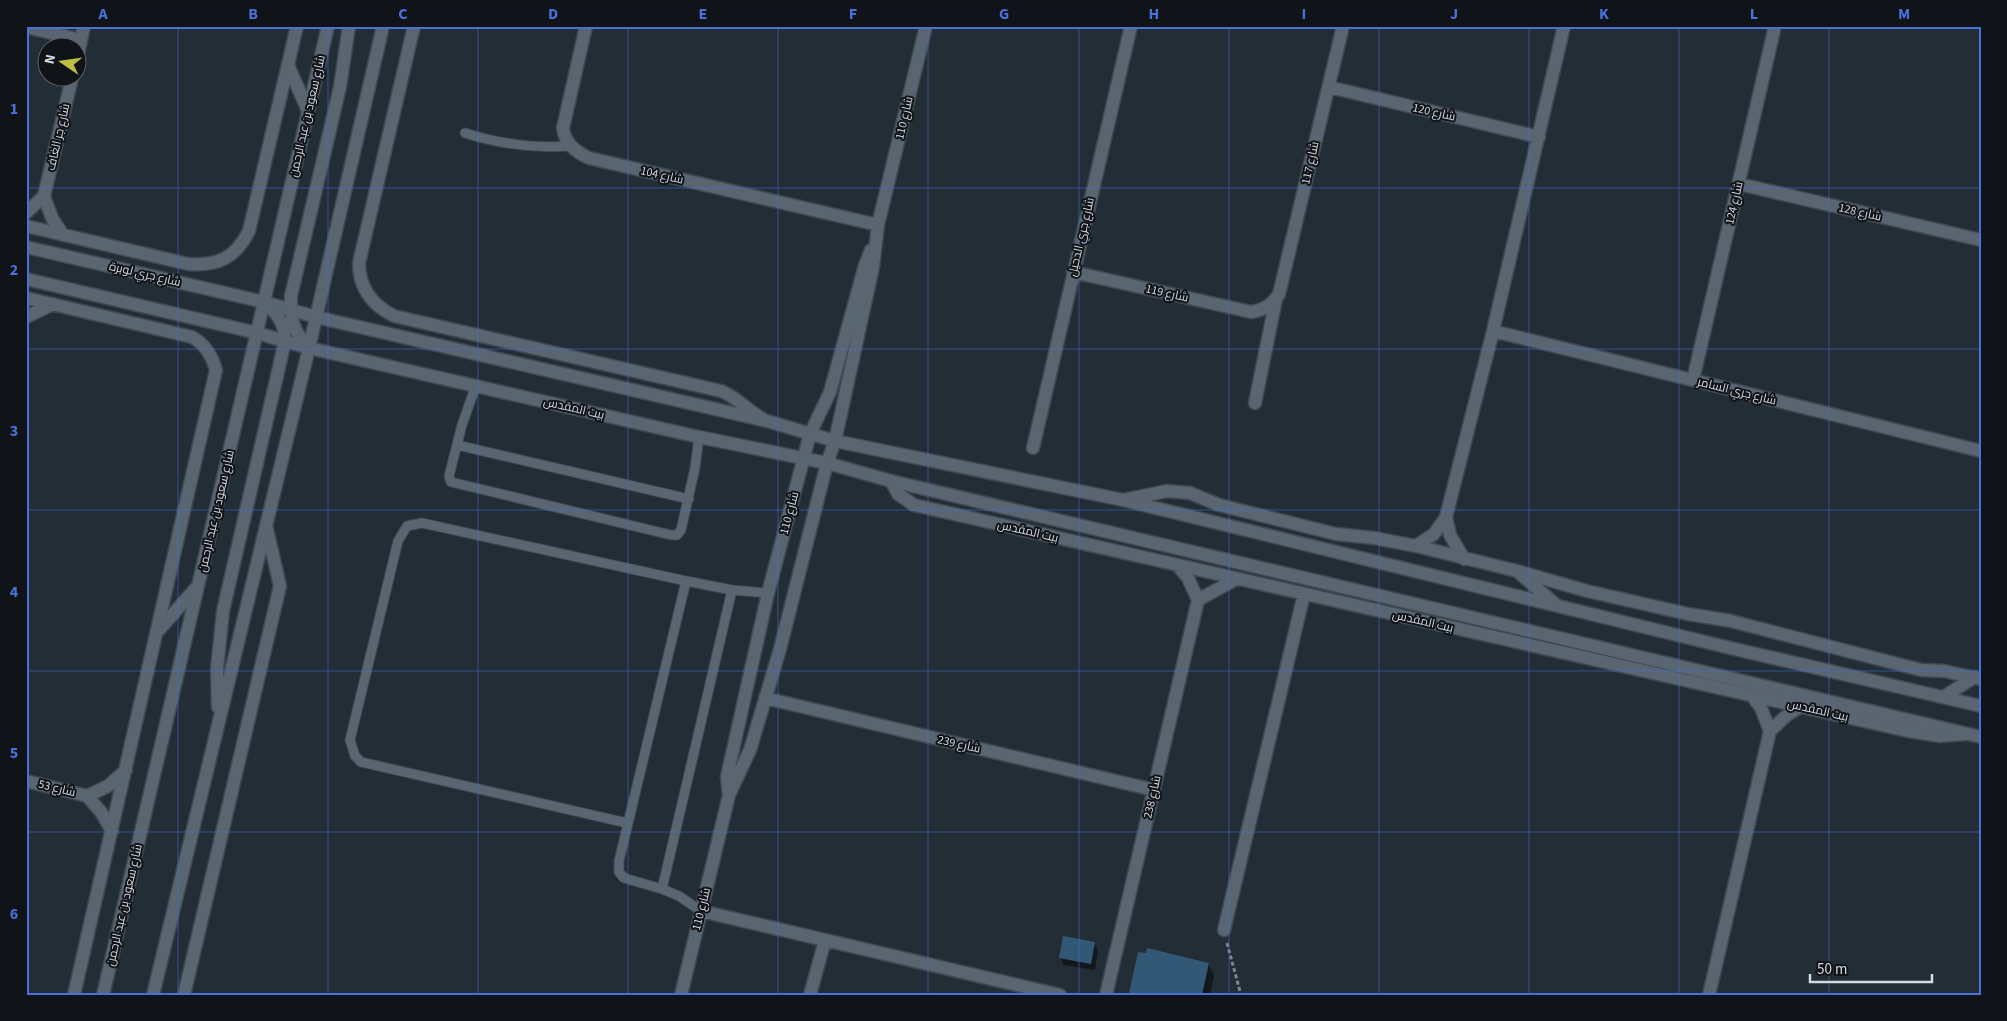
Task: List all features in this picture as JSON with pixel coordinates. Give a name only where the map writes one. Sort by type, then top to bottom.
[{"type":"street","points":[[297,26],[288,65],[308,111]]},
{"type":"street","name":"شارع سعود بن عبد الرحمن","points":[[103,995],[328,26]]},
{"type":"street","points":[[309,348],[301,340],[293,326],[290,310],[291,296],[340,87],[349,26]]},
{"type":"street","points":[[153,995],[309,348],[383,26]]},
{"type":"street","points":[[414,26],[358,263],[361,282],[371,300],[394,316],[721,391],[733,397],[751,412],[767,421]]},
{"type":"street","points":[[570,146],[564,136],[564,120],[586,26]]},
{"type":"street","name":"شارع جري الدحيل","points":[[1034,448],[1130,26]]},
{"type":"street","name":"شارع 117","points":[[1255,403],[1276,299],[1279,294],[1343,26]]},
{"type":"street","points":[[1416,546],[1434,534],[1446,517],[1493,331],[1564,26]]},
{"type":"street","name":"شارع 124","points":[[1693,380],[1775,26]]},
{"type":"street","points":[[26,27],[73,38]]},
{"type":"street","name":"شارع 110","points":[[681,995],[729,795],[750,750],[780,649],[827,463],[835,441],[873,267],[877,232],[923,27]]},
{"type":"street","name":"شارع جري لوبرة","points":[[26,226],[188,264],[203,265],[217,262],[237,250],[249,231],[288,65]]},
{"type":"street","name":"شارع 120","points":[[1328,87],[1539,137]]},
{"type":"street","name":"شارع جر الغاف","points":[[44,196],[70,88]]},
{"type":"street","name":"شارع 104","points":[[570,146],[589,158],[877,232]]},
{"type":"street","name":"شارع 128","points":[[1739,184],[1981,240]]},
{"type":"street","points":[[26,213],[44,196],[52,218],[63,235]]},
{"type":"street","name":"شارع 110","points":[[729,795],[727,776],[730,762],[768,593],[803,459],[810,434],[830,392],[865,265],[877,232]]},
{"type":"street","name":"شارع جري لوبرة","points":[[26,247],[264,302]]},
{"type":"street","name":"شارع 119","points":[[1073,272],[1251,312],[1270,306],[1276,299]]},
{"type":"street","points":[[26,279],[257,333]]},
{"type":"street","points":[[26,298],[192,337],[206,349],[214,362],[216,370],[74,995]]},
{"type":"street","points":[[264,302],[316,317],[767,421],[835,441],[1123,500],[1726,647],[1981,706]]},
{"type":"street","points":[[218,727],[218,669],[222,611],[285,341],[285,332],[279,316],[264,302]]},
{"type":"street","points":[[26,317],[52,304]]},
{"type":"street","name":"شارع جري السامر","points":[[1493,331],[1981,450]]},
{"type":"street","name":"بيت المقدس","points":[[257,333],[309,348],[699,437],[827,463],[891,481],[1981,737]]},
{"type":"street","name":"بيت المقدس","points":[[891,481],[898,494],[914,505],[1931,736],[1947,737],[1966,734]]},
{"type":"street","points":[[1123,500],[1167,491],[1190,493],[1219,505],[1336,534],[1374,538],[1416,546],[1517,571],[1587,591],[1688,614],[1731,621],[1921,670],[1944,671],[1978,678]]},
{"type":"street","points":[[1446,517],[1450,535],[1464,559]]},
{"type":"street","points":[[184,995],[280,586],[266,525]]},
{"type":"street","points":[[1178,566],[1188,578],[1198,600],[1220,586],[1236,579]]},
{"type":"street","points":[[1517,571],[1550,600],[1561,607]]},
{"type":"street","points":[[158,631],[198,586]]},
{"type":"street","points":[[1224,930],[1304,594]]},
{"type":"street","name":"شارع 238","points":[[1106,995],[1198,600]]},
{"type":"street","points":[[1682,679],[1693,669]]},
{"type":"street","points":[[1943,697],[1978,678]]},
{"type":"street","points":[[1752,696],[1761,708],[1770,731]]},
{"type":"street","name":"شارع 239","points":[[765,698],[1154,790]]},
{"type":"street","points":[[1709,995],[1770,731],[1787,714],[1800,706]]},
{"type":"street","name":"شارع 53","points":[[87,796],[108,786],[126,770]]},
{"type":"street","name":"شارع 53","points":[[26,781],[87,796],[101,812],[112,831]]},
{"type":"street","points":[[701,911],[1060,995]]},
{"type":"street","points":[[810,995],[826,940]]},
{"type":"lane","points":[[465,133],[506,144],[548,148],[570,146]]},
{"type":"lane","points":[[476,385],[449,476],[451,482],[671,536],[677,535],[681,530],[689,499],[699,437]]},
{"type":"lane","points":[[457,445],[689,499]]},
{"type":"lane","points":[[627,823],[361,762],[355,756],[350,740],[398,541],[402,534],[407,526],[422,523],[686,581],[732,590],[768,593]]},
{"type":"lane","points":[[686,581],[627,823],[619,861],[619,872],[628,880],[662,889],[679,896],[701,911]]},
{"type":"lane","points":[[662,889],[732,590]]},
{"type":"path","points":[[1224,930],[1241,995]]},
{"type":"building","points":[[1063,936],[1095,942],[1091,964],[1059,958]]},
{"type":"building","points":[[1147,948],[1209,963],[1202,995],[1137,995],[1129,993],[1138,952],[1146,953]]}]
